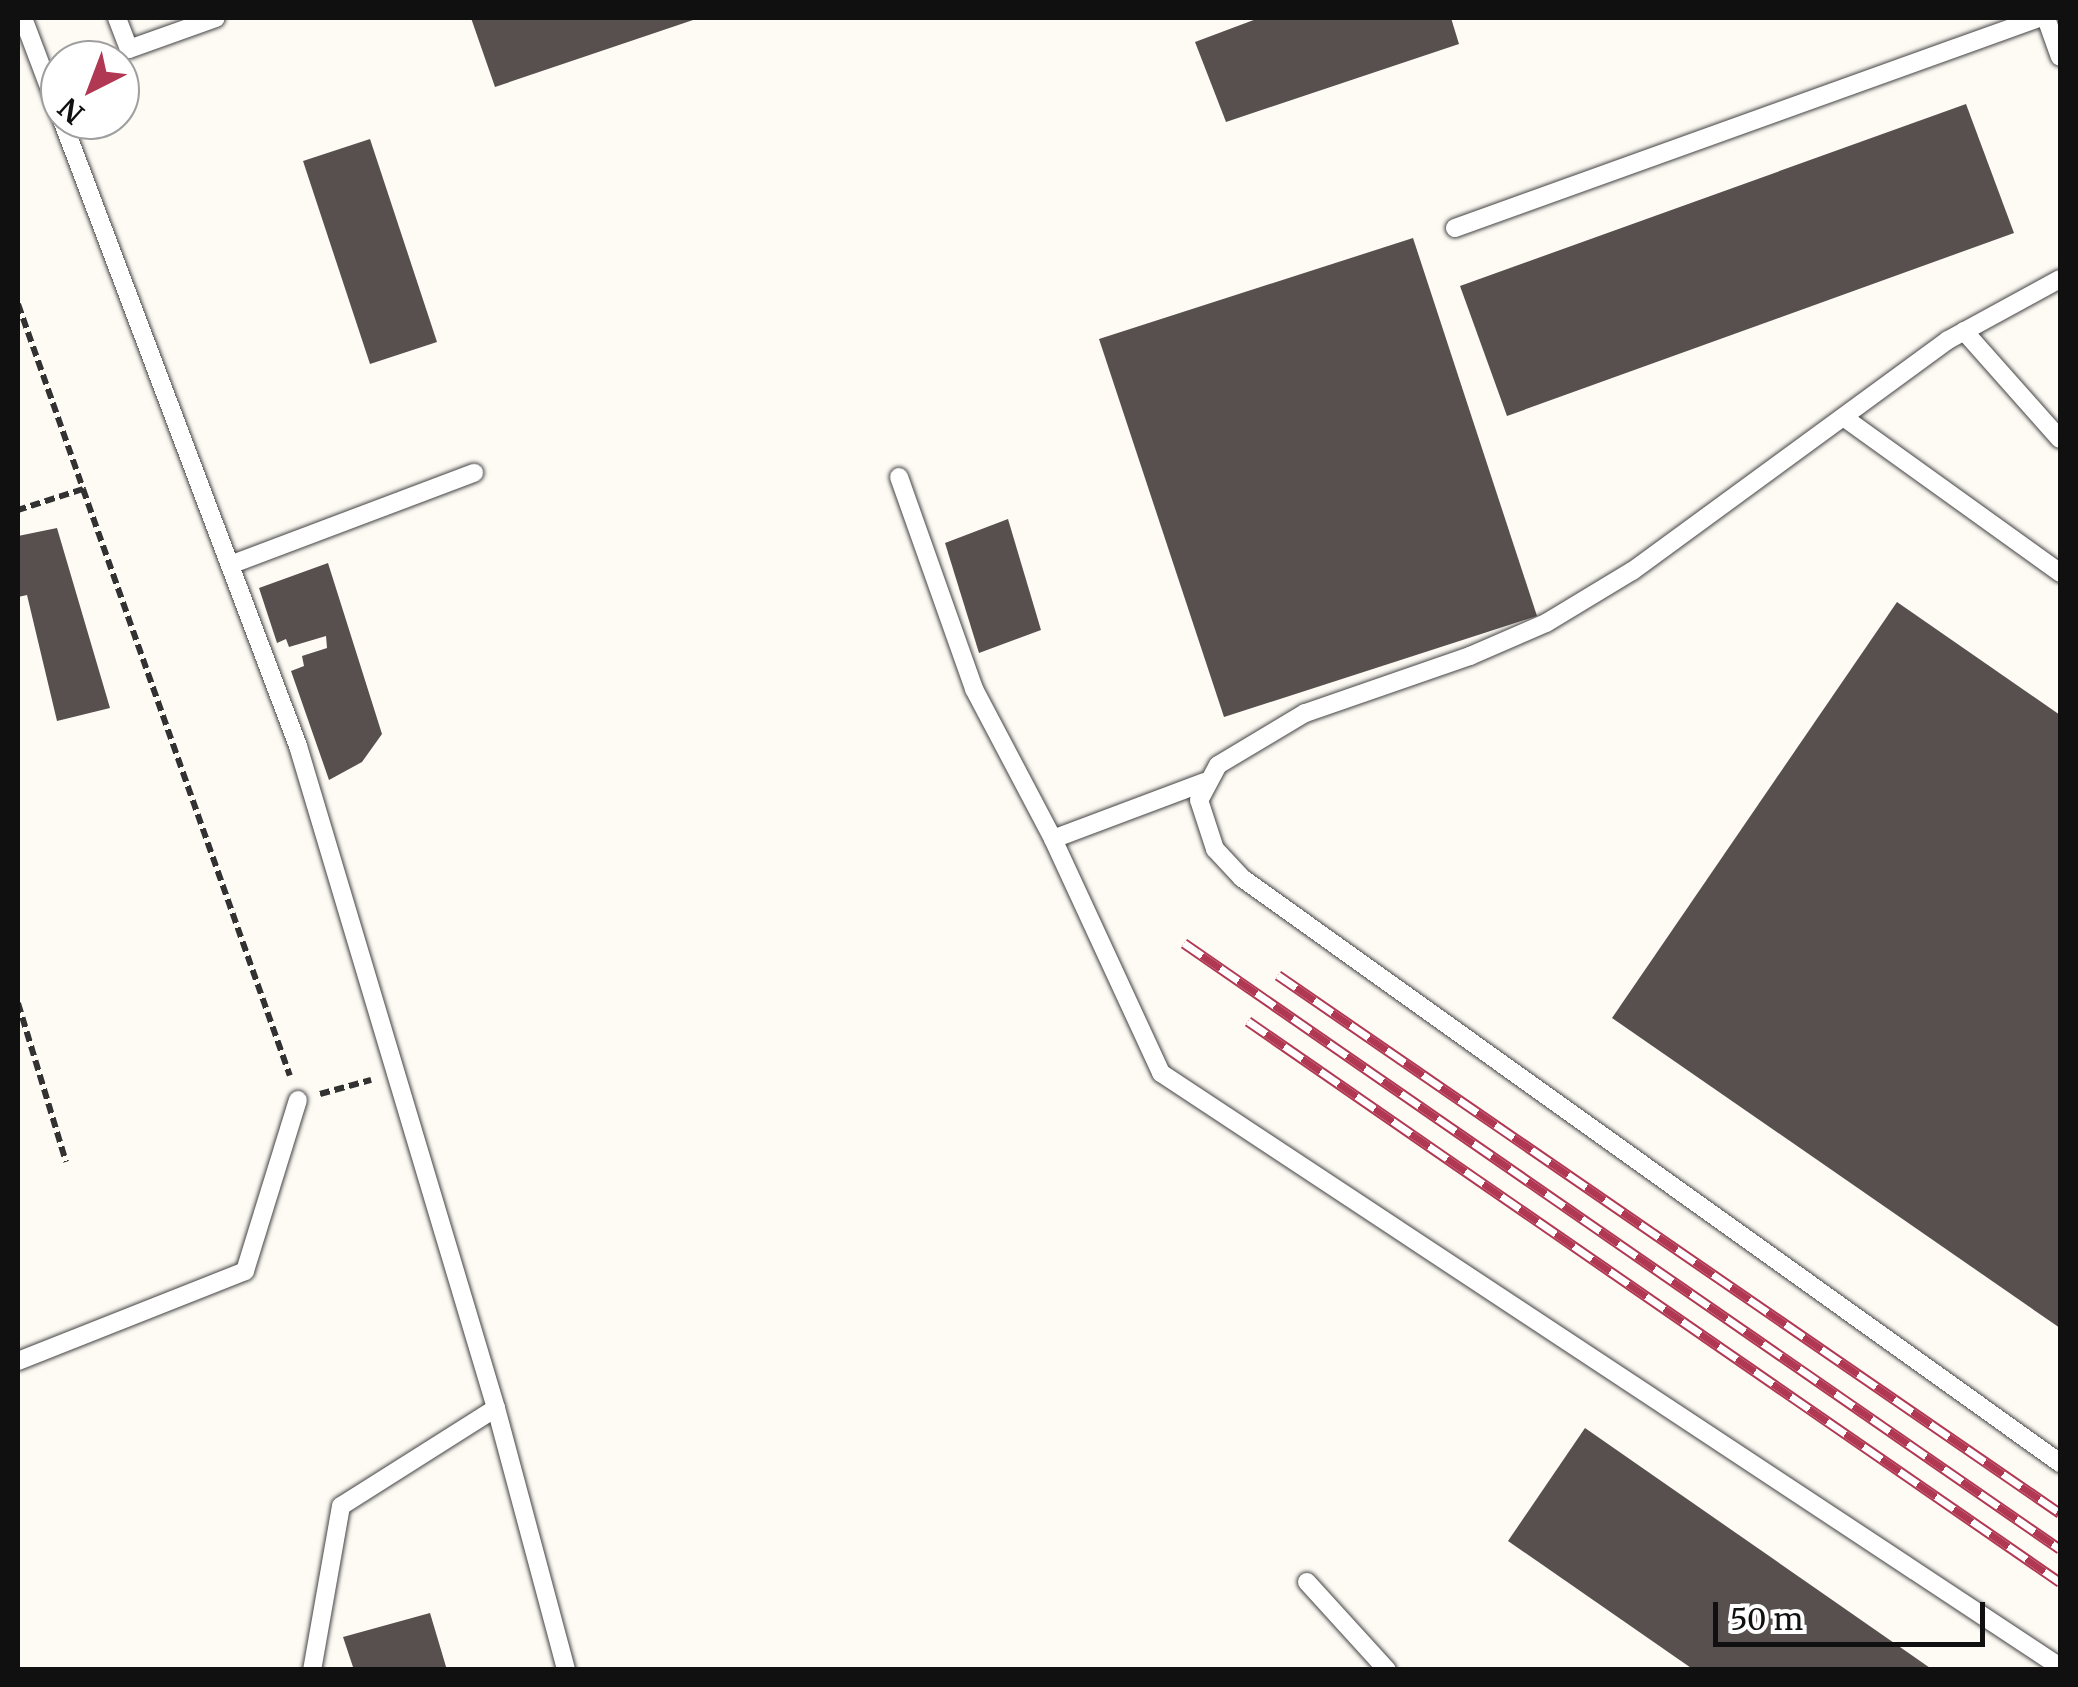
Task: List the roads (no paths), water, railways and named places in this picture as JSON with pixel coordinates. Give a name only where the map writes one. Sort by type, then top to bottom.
[{"type":"lane","points":[[23,18],[40,63]]},
{"type":"lane","points":[[117,18],[129,49],[216,18]]},
{"type":"lane","points":[[1455,228],[2042,18],[2060,57]]},
{"type":"lane","points":[[69,140],[298,746],[496,1408],[566,1670]]},
{"type":"lane","points":[[1053,839],[1205,782],[1235,751],[1305,713],[1546,623],[1632,571],[1964,331],[2060,279]]},
{"type":"lane","points":[[1964,331],[2060,439]]},
{"type":"lane","points":[[1846,419],[2060,573]]},
{"type":"lane","points":[[230,565],[474,473]]},
{"type":"lane","points":[[899,477],[974,689],[1053,839],[1162,1073],[2060,1667]]},
{"type":"lane","points":[[1205,782],[1200,817],[1215,848],[1242,878],[2060,1463]]},
{"type":"lane","points":[[18,1360],[244,1271],[298,1100]]},
{"type":"lane","points":[[312,1670],[340,1506],[496,1408]]},
{"type":"lane","points":[[1307,1582],[1387,1670]]},
{"type":"railway","points":[[1184,943],[2060,1549]]},
{"type":"railway","points":[[1278,975],[2060,1513]]},
{"type":"railway","points":[[1248,1021],[2060,1582]]}]
